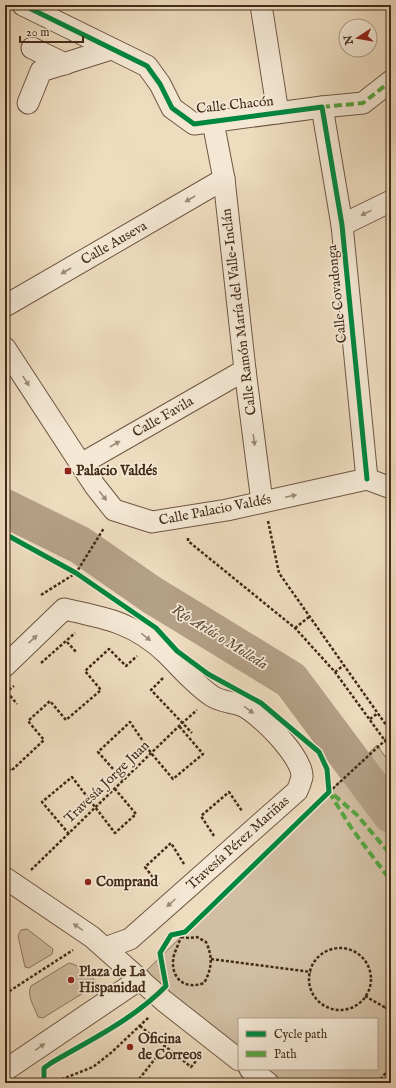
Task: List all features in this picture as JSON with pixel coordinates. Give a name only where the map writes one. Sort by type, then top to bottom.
[{"type":"street","name":"Calle Chacón","points":[[23,5],[147,66],[160,84],[172,108],[194,124],[278,112],[362,103],[391,81]]},
{"type":"street","points":[[261,5],[278,112]]},
{"type":"street","points":[[32,48],[65,64]]},
{"type":"street","points":[[28,103],[41,71],[111,49]]},
{"type":"street","name":"Calle Covadonga","points":[[322,107],[342,225],[367,479]]},
{"type":"street","name":"Calle Ramón María del Valle-Inclán","points":[[213,122],[224,179],[245,370],[262,502]]},
{"type":"street","name":"Calle Auseva","points":[[5,306],[224,179]]},
{"type":"street","points":[[342,225],[391,201]]},
{"type":"street","points":[[5,348],[81,464],[114,510]]},
{"type":"street","name":"Calle Favila","points":[[81,464],[245,370]]},
{"type":"street","points":[[367,479],[391,488]]},
{"type":"street","name":"Calle Palacio Valdés","points":[[114,510],[152,522],[228,510],[367,479]]},
{"type":"street","points":[[5,666],[64,609],[114,620],[142,634],[167,654],[190,679],[213,697]]},
{"type":"street","name":"Travesía Pérez Mariñas","points":[[98,943],[130,939],[297,791],[302,776],[296,759],[264,721],[244,706],[213,697]]},
{"type":"street","points":[[8,883],[98,943],[164,1001],[238,1059]]},
{"type":"street","points":[[8,1069],[140,979]]},
{"type":"street","points":[[251,1070],[268,1083]]},
{"type":"path","points":[[41,595],[78,575],[114,510]]},
{"type":"path","points":[[271,530],[279,573],[391,733],[386,742],[324,797]]},
{"type":"path","points":[[188,540],[296,628],[335,672],[391,749]]},
{"type":"path","points":[[69,570],[78,575]]},
{"type":"path","points":[[296,628],[310,617]]},
{"type":"path","points":[[67,642],[77,653]]},
{"type":"path","points":[[5,765],[11,771],[44,740],[28,721],[50,700],[66,720],[101,690],[85,671],[109,649],[126,666],[140,653]]},
{"type":"path","points":[[335,672],[344,664]]},
{"type":"path","points":[[168,673],[151,690],[192,733]]},
{"type":"path","points":[[6,692],[17,704]]},
{"type":"path","points":[[370,719],[378,713]]},
{"type":"path","points":[[123,780],[98,752],[130,722],[151,753],[173,779],[203,754],[179,726]]},
{"type":"path","points":[[69,834],[42,802],[72,777],[115,833],[136,814],[115,789]]},
{"type":"path","points":[[328,784],[329,792]]},
{"type":"path","points":[[216,839],[202,816],[229,792],[244,813]]},
{"type":"path","points":[[161,887],[145,867],[171,843],[186,866]]},
{"type":"path","points":[[178,934],[185,932]]},
{"type":"path","points":[[197,936],[206,942],[211,959],[210,968],[204,983],[196,986],[179,981],[174,967],[174,962],[181,937],[189,938],[197,936]]},
{"type":"path","points":[[5,994],[98,943]]},
{"type":"path","points":[[338,947],[348,948],[357,952],[365,959],[370,968],[372,978],[370,988],[365,996],[358,1005],[348,1010],[337,1011],[327,1008],[318,1002],[311,993],[308,982],[313,962],[319,954],[328,949],[338,947]]},
{"type":"path","points":[[211,959],[311,972]]},
{"type":"path","points":[[365,996],[386,1008],[391,1013]]},
{"type":"path","points":[[386,1008],[391,999]]},
{"type":"path","points":[[52,1083],[93,1067],[140,1026],[191,1067]]},
{"type":"path","points":[[136,1083],[166,1046]]},
{"type":"path","points":[[377,1083],[391,1067]]},
{"type":"shaded area","points":[[377,745],[391,765],[391,1083],[268,1083],[254,1070],[378,1070],[378,1018],[238,1018],[238,1056],[144,973]]},
{"type":"shaded area","points":[[27,929],[53,949],[52,954],[29,968],[25,967],[18,936],[21,930]]},
{"type":"shaded area","points":[[69,963],[86,971],[93,978],[96,985],[43,1018],[38,1017],[30,997],[31,986]]},
{"type":"waterway","name":"Río Arlós o Molleda","points":[[5,508],[80,545],[152,595],[291,680],[391,814]]},
{"type":"marked path","points":[[322,107],[363,103],[391,81]]},
{"type":"marked path","points":[[329,792],[352,829],[391,881]]},
{"type":"marked path","points":[[334,795],[357,815],[391,855]]},
{"type":"cycle path","points":[[23,5],[147,66],[160,84],[172,108],[194,124],[322,107],[342,225],[367,479]]},
{"type":"cycle path","points":[[5,534],[76,573],[156,628],[177,651],[208,674],[261,703],[319,752],[327,769],[329,792],[185,932],[171,935],[160,953],[166,986],[126,1019],[44,1068],[44,1083]]},
{"type":"place","name":"Palacio Valdés","points":[[68,471]]},
{"type":"place","name":"Comprand","points":[[88,882]]},
{"type":"place","name":"Plaza de La Hispanidad","points":[[71,980]]},
{"type":"place","name":"Oficina de Correos","points":[[130,1047]]}]
